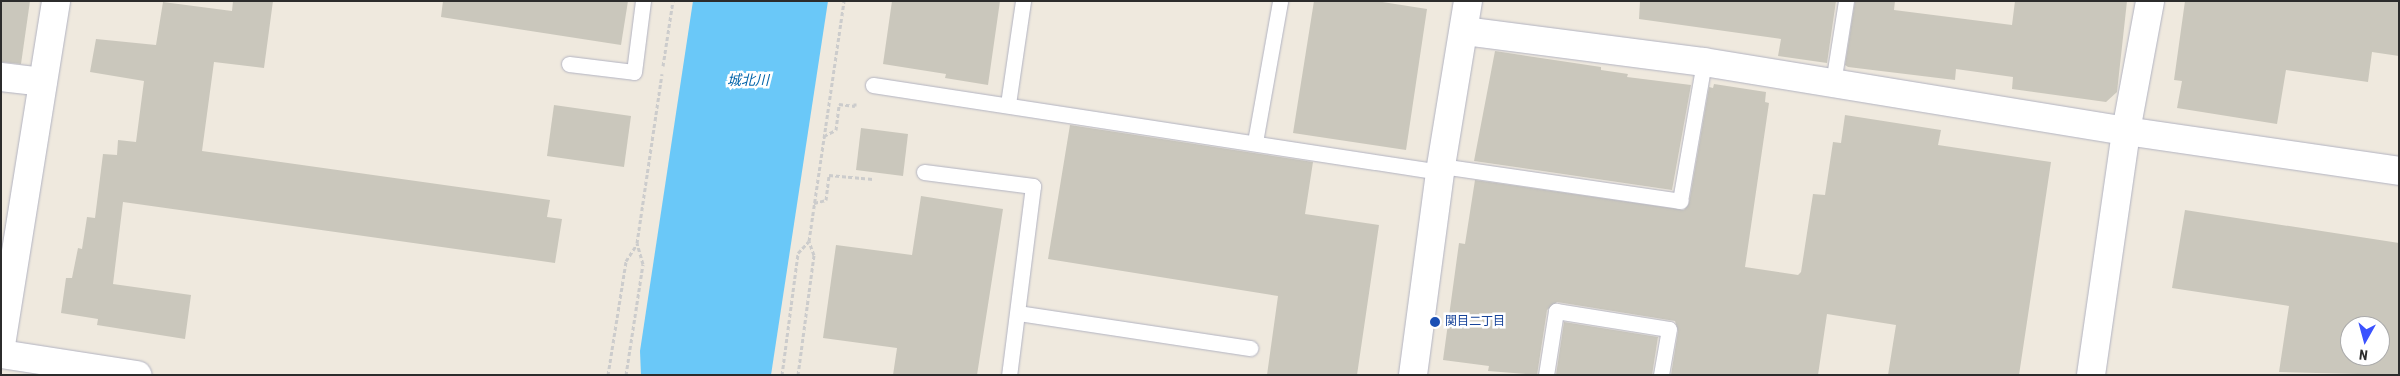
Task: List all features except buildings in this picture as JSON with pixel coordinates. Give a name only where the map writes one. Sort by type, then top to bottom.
[{"type":"street","points":[[1,345],[56,1]]},
{"type":"street","points":[[1415,374],[1440,169],[1468,1]]},
{"type":"street","points":[[2091,375],[2126,132],[2150,1]]},
{"type":"street","points":[[1464,31],[1704,62],[2126,132],[2399,170]]},
{"type":"street","points":[[1,77],[43,82]]},
{"type":"street","points":[[1,354],[137,375]]},
{"type":"lane","points":[[569,64],[634,72],[643,1]]},
{"type":"lane","points":[[1008,104],[1023,1]]},
{"type":"lane","points":[[1255,142],[1280,1]]},
{"type":"lane","points":[[1833,83],[1846,1]]},
{"type":"lane","points":[[873,85],[1440,169],[1680,201],[1704,62]]},
{"type":"lane","points":[[924,172],[1033,186],[1009,375]]},
{"type":"lane","points":[[1546,375],[1556,311],[1669,329],[1662,375]]},
{"type":"lane","points":[[1018,313],[1250,348]]},
{"type":"path","points":[[608,375],[626,261],[637,243],[672,1]]},
{"type":"path","points":[[798,375],[814,255],[809,241],[844,1]]},
{"type":"path","points":[[824,136],[836,130],[839,104],[855,106]]},
{"type":"path","points":[[814,203],[826,200],[829,174],[874,180]]},
{"type":"path","points":[[782,375],[798,253],[809,241]]},
{"type":"path","points":[[626,375],[643,264],[637,243]]},
{"type":"water","name":"城北川","points":[[693,1],[828,1],[771,375],[641,375],[640,351]]},
{"type":"place","name":"関目二丁目","points":[[1435,322]]}]
